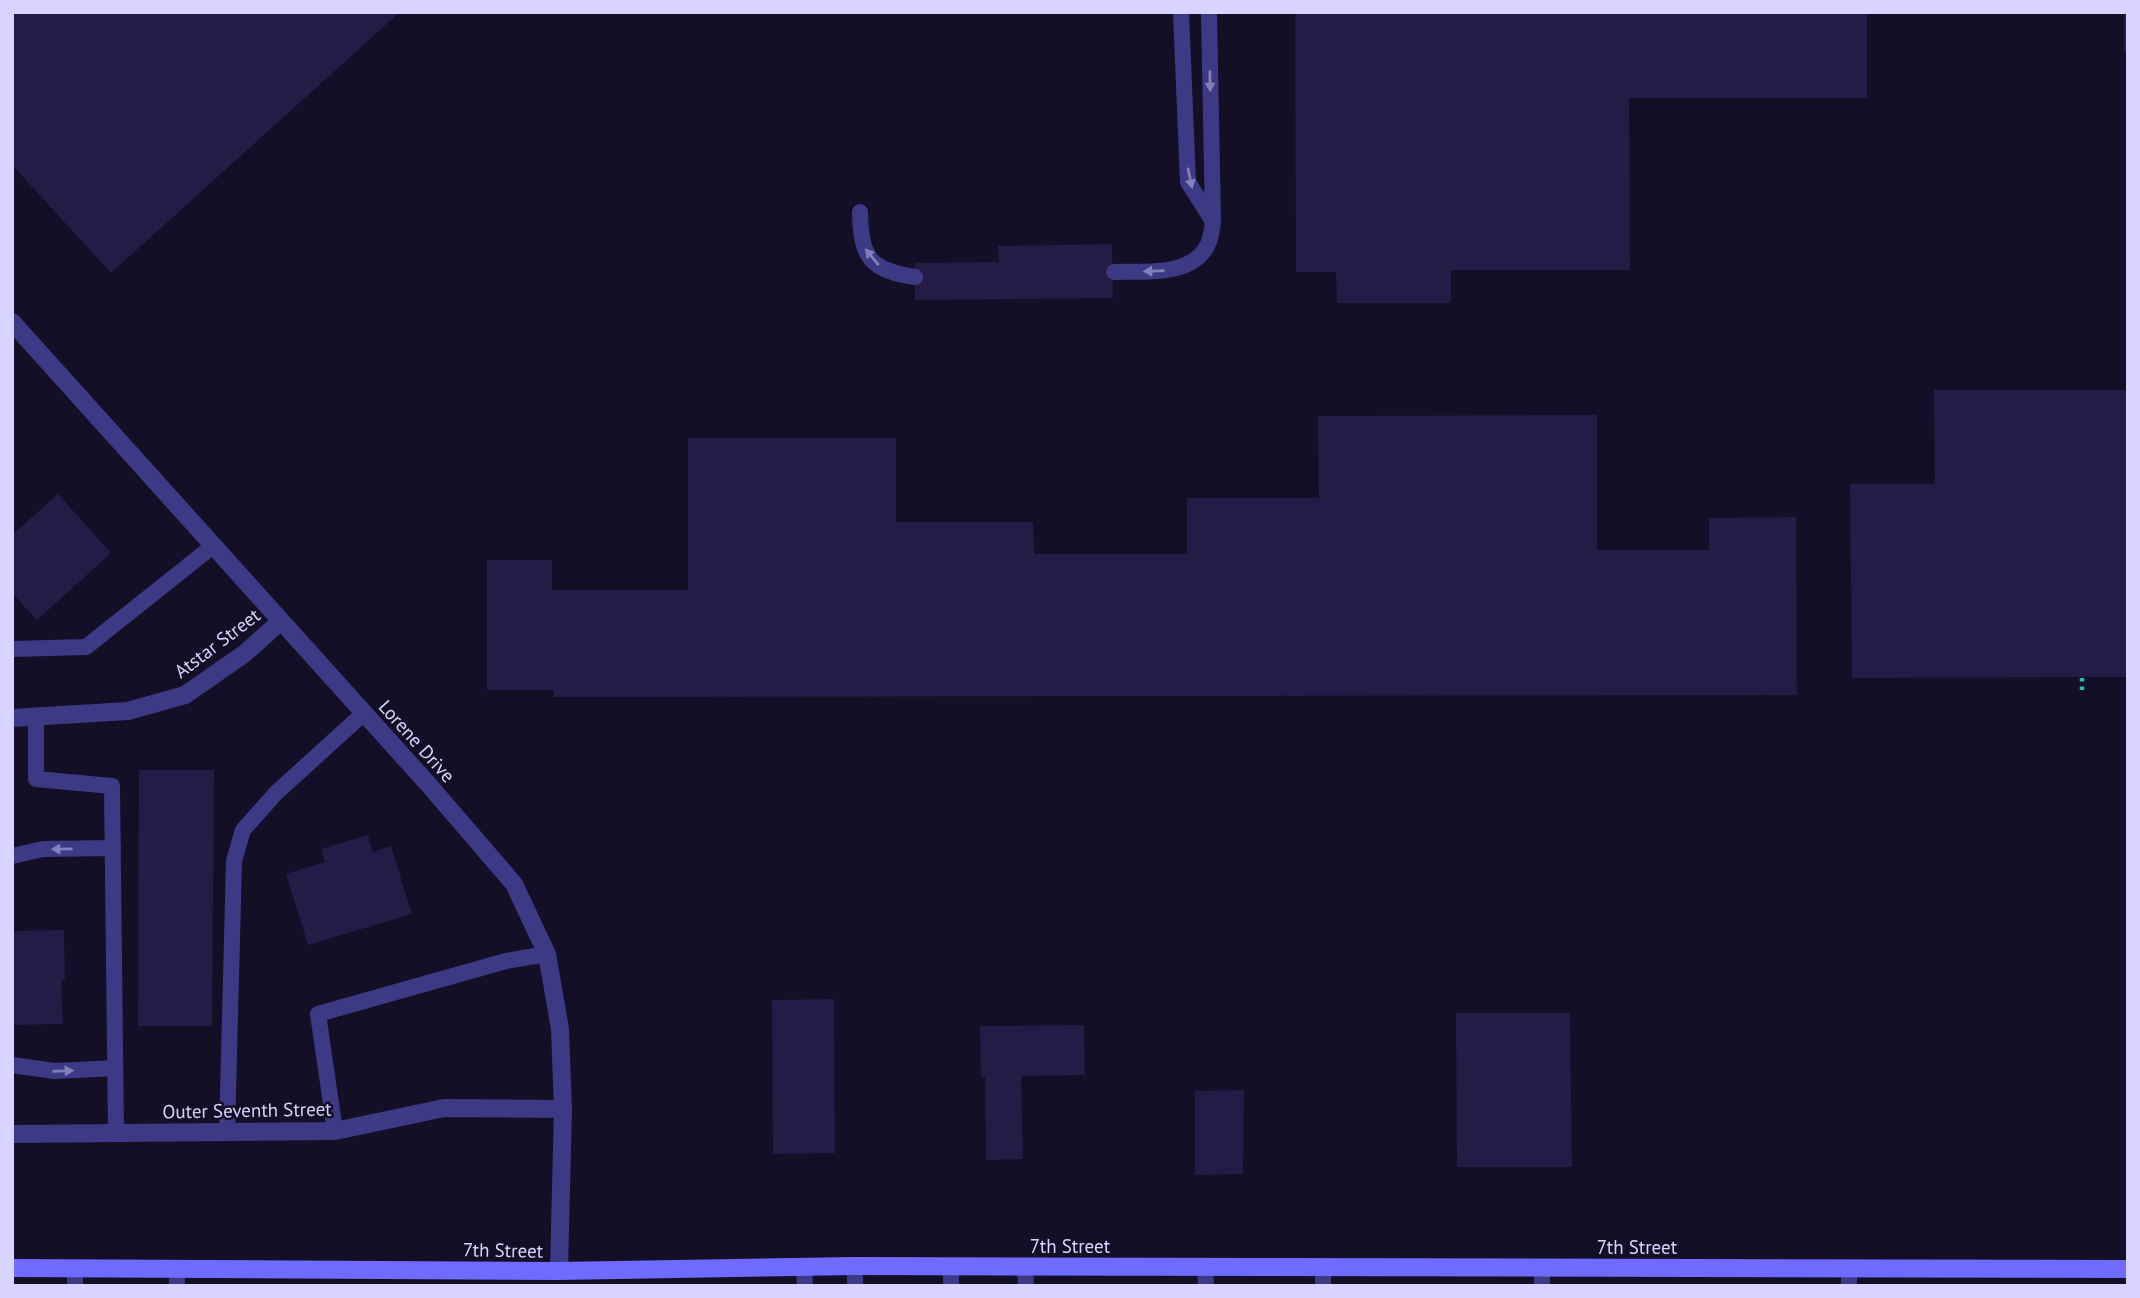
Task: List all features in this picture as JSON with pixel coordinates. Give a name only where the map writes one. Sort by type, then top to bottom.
[{"type":"main road","name":"7th Street","points":[[12,1268],[75,1277],[559,1278],[804,1266],[1205,1267],[1323,1277],[1849,1277],[2128,1269]]},
{"type":"street","name":"Lorene Drive","points":[[12,322],[514,884],[547,954],[560,1029],[563,1109],[559,1278]]},
{"type":"street","name":"Atstar Street","points":[[12,718],[128,712],[185,695],[244,654],[281,621]]},
{"type":"street","name":"Outer Seventh Street","points":[[12,1134],[335,1131],[444,1108],[563,1109]]},
{"type":"lane","points":[[1181,12],[1188,182],[1213,222]]},
{"type":"lane","points":[[1114,272],[1170,270],[1196,261],[1208,244],[1213,222],[1209,13]]},
{"type":"lane","points":[[860,212],[860,240],[872,262],[892,273],[915,277]]},
{"type":"lane","points":[[12,649],[86,647],[213,546]]},
{"type":"lane","points":[[227,1132],[234,861],[243,830],[276,793],[363,713]]},
{"type":"lane","points":[[36,718],[36,779],[112,786],[116,1133]]},
{"type":"lane","points":[[12,856],[43,849],[113,848]]},
{"type":"lane","points":[[335,1131],[318,1014],[506,961],[547,954]]},
{"type":"lane","points":[[12,1065],[54,1071],[115,1068]]},
{"type":"lane","points":[[804,1266],[805,1286]]},
{"type":"lane","points":[[855,1266],[855,1286]]},
{"type":"lane","points":[[951,1267],[951,1286]]},
{"type":"lane","points":[[1025,1267],[1026,1286]]},
{"type":"lane","points":[[1205,1267],[1206,1286]]},
{"type":"path","points":[[2082,677],[2082,690]]},
{"type":"building","points":[[12,12],[400,12],[111,273],[12,165]]},
{"type":"building","points":[[1295,12],[1867,12],[1867,98],[1629,98],[1630,270],[1451,270],[1451,303],[1337,303],[1336,272],[1296,272]]},
{"type":"building","points":[[2124,12],[2128,12],[2128,53],[2124,53]]},
{"type":"building","points":[[1112,244],[1113,298],[915,300],[915,263],[999,262],[998,246]]},
{"type":"building","points":[[1934,390],[2128,390],[2128,677],[1852,678],[1850,484],[1935,484]]},
{"type":"building","points":[[1597,415],[1597,550],[1709,550],[1709,518],[1796,517],[1797,695],[554,697],[554,690],[487,690],[487,560],[552,560],[552,590],[688,590],[688,438],[896,438],[896,522],[1033,522],[1034,554],[1187,554],[1187,498],[1319,498],[1318,416]]},
{"type":"building","points":[[58,494],[111,553],[37,620],[12,593],[12,535]]},
{"type":"building","points":[[139,770],[214,770],[212,1026],[138,1026]]},
{"type":"building","points":[[368,835],[373,852],[391,846],[412,914],[308,945],[286,874],[325,862],[321,849]]},
{"type":"building","points":[[64,930],[65,979],[61,981],[63,1024],[12,1025],[12,931]]},
{"type":"building","points":[[834,999],[835,1153],[773,1154],[772,1000]]},
{"type":"building","points":[[1456,1013],[1570,1013],[1572,1167],[1457,1167]]},
{"type":"building","points":[[1084,1025],[1085,1075],[1021,1076],[1023,1159],[986,1160],[985,1077],[981,1077],[980,1026]]},
{"type":"building","points":[[1244,1090],[1243,1174],[1195,1175],[1195,1091]]}]
